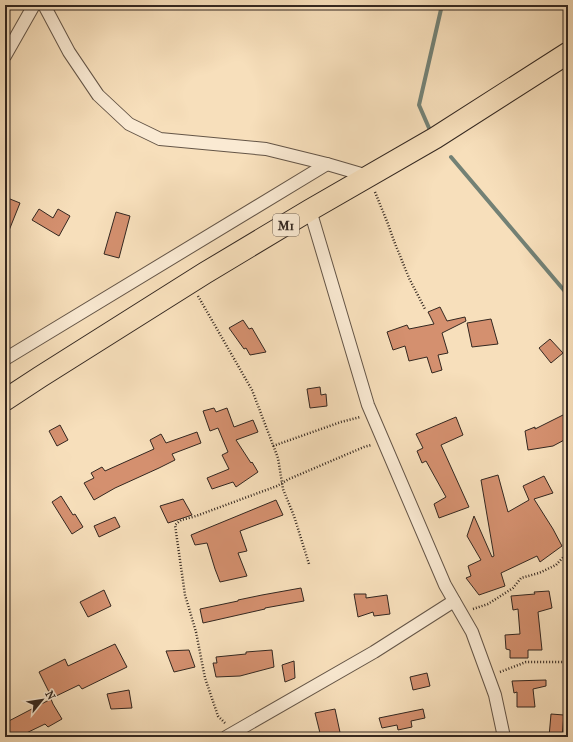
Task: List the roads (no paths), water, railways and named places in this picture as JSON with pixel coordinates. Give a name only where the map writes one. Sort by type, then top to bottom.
[{"type":"highway","name":"M1","points":[[5,400],[192,282],[310,210],[435,138],[568,53]]},
{"type":"street","points":[[5,56],[34,5]]},
{"type":"street","points":[[44,5],[69,52],[98,95],[129,124],[160,139],[266,149],[368,176]]},
{"type":"street","points":[[5,359],[327,164]]},
{"type":"street","points":[[310,210],[368,405],[445,585],[472,632],[495,695],[504,737]]},
{"type":"street","points":[[227,731],[374,652],[454,601]]},
{"type":"waterway","points":[[429,128],[419,105],[442,5]]},
{"type":"waterway","points":[[451,157],[568,295]]}]
